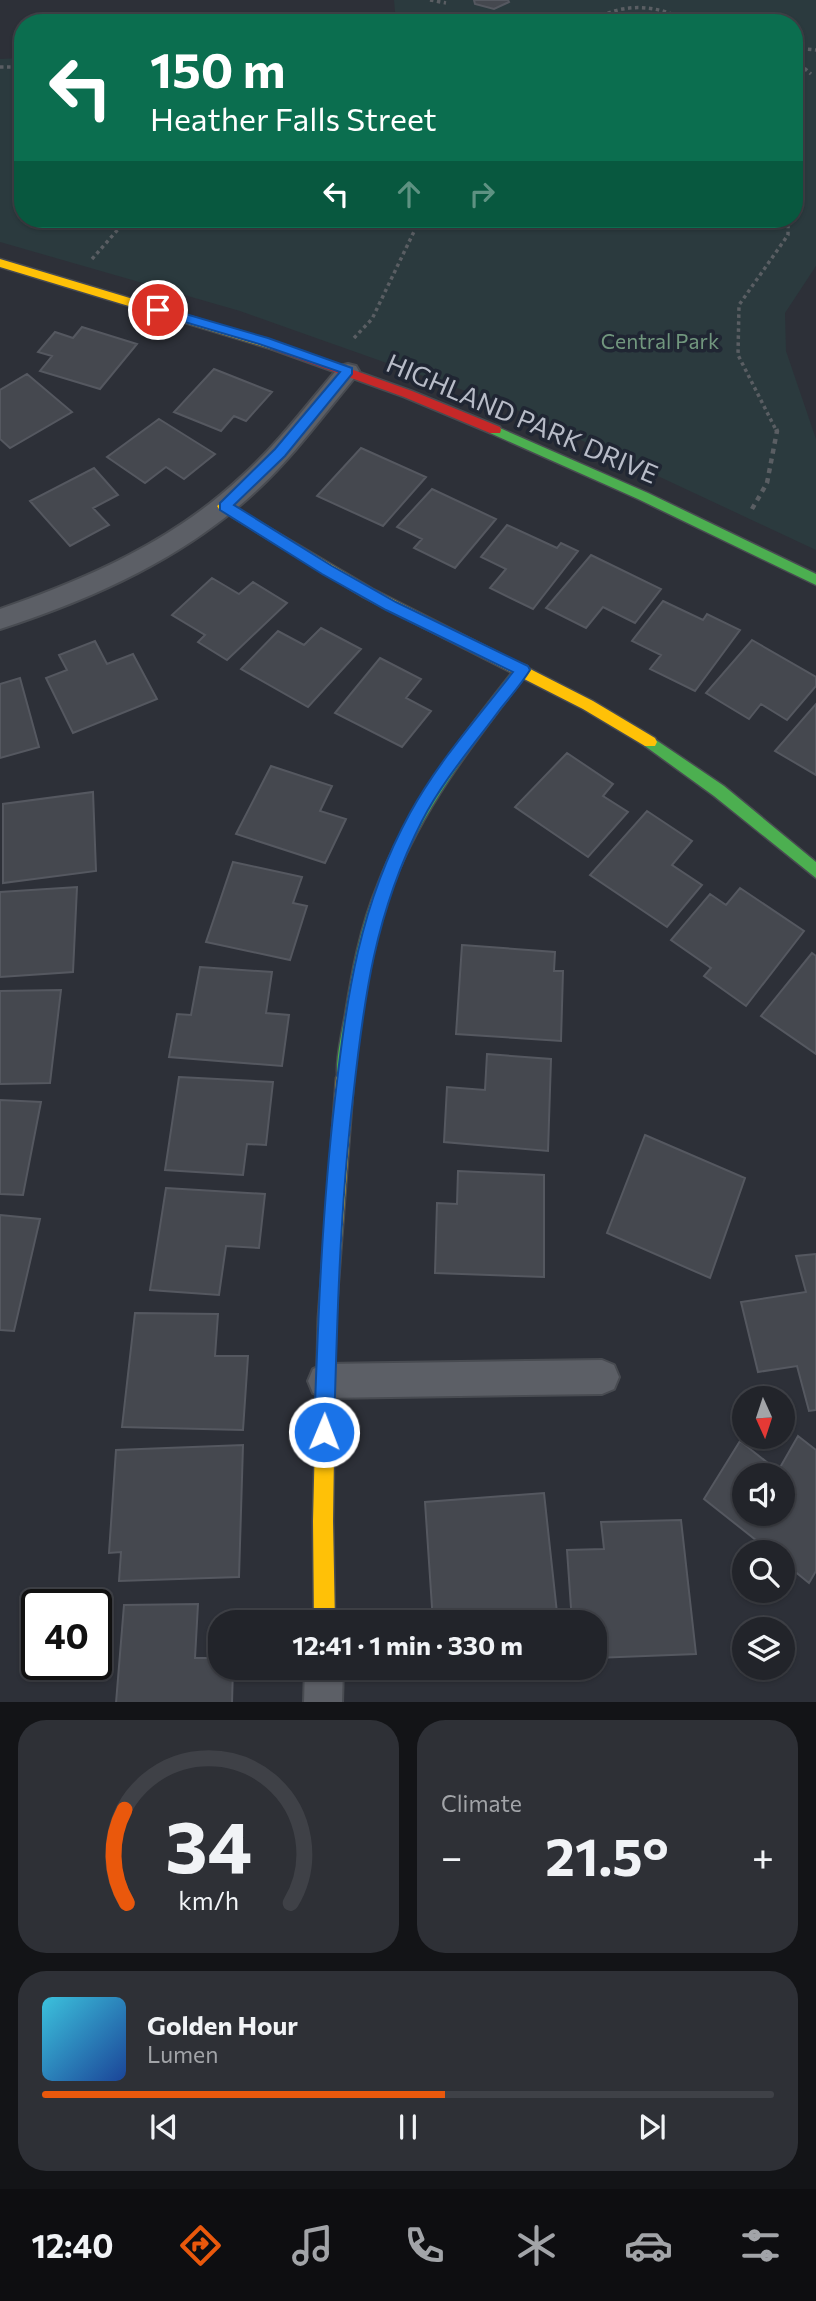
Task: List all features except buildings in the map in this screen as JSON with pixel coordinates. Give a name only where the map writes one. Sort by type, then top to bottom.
[{"type":"street","name":"HIGHLAND PARK DRIVE","points":[[0,263],[264,341],[491,426],[816,580]]},
{"type":"street","points":[[0,619],[88,586],[181,535],[225,506],[280,453],[348,371]]},
{"type":"street","points":[[225,506],[380,600],[522,670],[617,722],[669,755],[778,838],[816,871]]},
{"type":"street","points":[[324,1610],[329,1263],[341,1113],[355,998],[367,941],[379,902],[415,819],[437,782],[522,670]]},
{"type":"street","points":[[326,1381],[602,1377]]},
{"type":"street","points":[[323,1702],[324,1680]]},
{"type":"path","points":[[430,0],[446,3]]},
{"type":"path","points":[[601,14],[631,8],[658,9],[670,14]]},
{"type":"path","points":[[803,67],[811,74]]},
{"type":"path","points":[[92,259],[119,228]]},
{"type":"path","points":[[354,338],[372,319],[416,228]]},
{"type":"path","points":[[752,509],[767,483],[777,431],[738,355],[739,305],[788,235],[788,228]]},
{"type":"green space","name":"Central Park","points":[[394,0],[816,0],[816,266],[785,313],[786,351],[816,439],[816,550],[508,406],[240,311],[0,242],[0,59],[14,58],[14,228],[803,228],[803,14],[395,14]]},
{"type":"traffic: fast","points":[[495,430],[643,496],[816,580]]},
{"type":"traffic: fast","points":[[345,1078],[361,967],[375,913],[395,861],[437,786],[522,670]]},
{"type":"traffic: fast","points":[[650,742],[719,791],[816,871]]},
{"type":"traffic: slow","points":[[0,263],[275,346]]},
{"type":"traffic: slow","points":[[224,506],[368,593],[588,705],[650,742]]},
{"type":"traffic: slow","points":[[324,1610],[327,1318],[345,1078]]},
{"type":"traffic: jam","points":[[275,346],[408,394],[495,430]]},
{"type":"route","points":[[158,310],[264,341],[348,371],[280,453],[225,506],[327,570],[391,606],[522,670],[465,743],[415,819],[379,902],[367,941],[355,998],[337,1154],[329,1263],[324,1432]]}]
